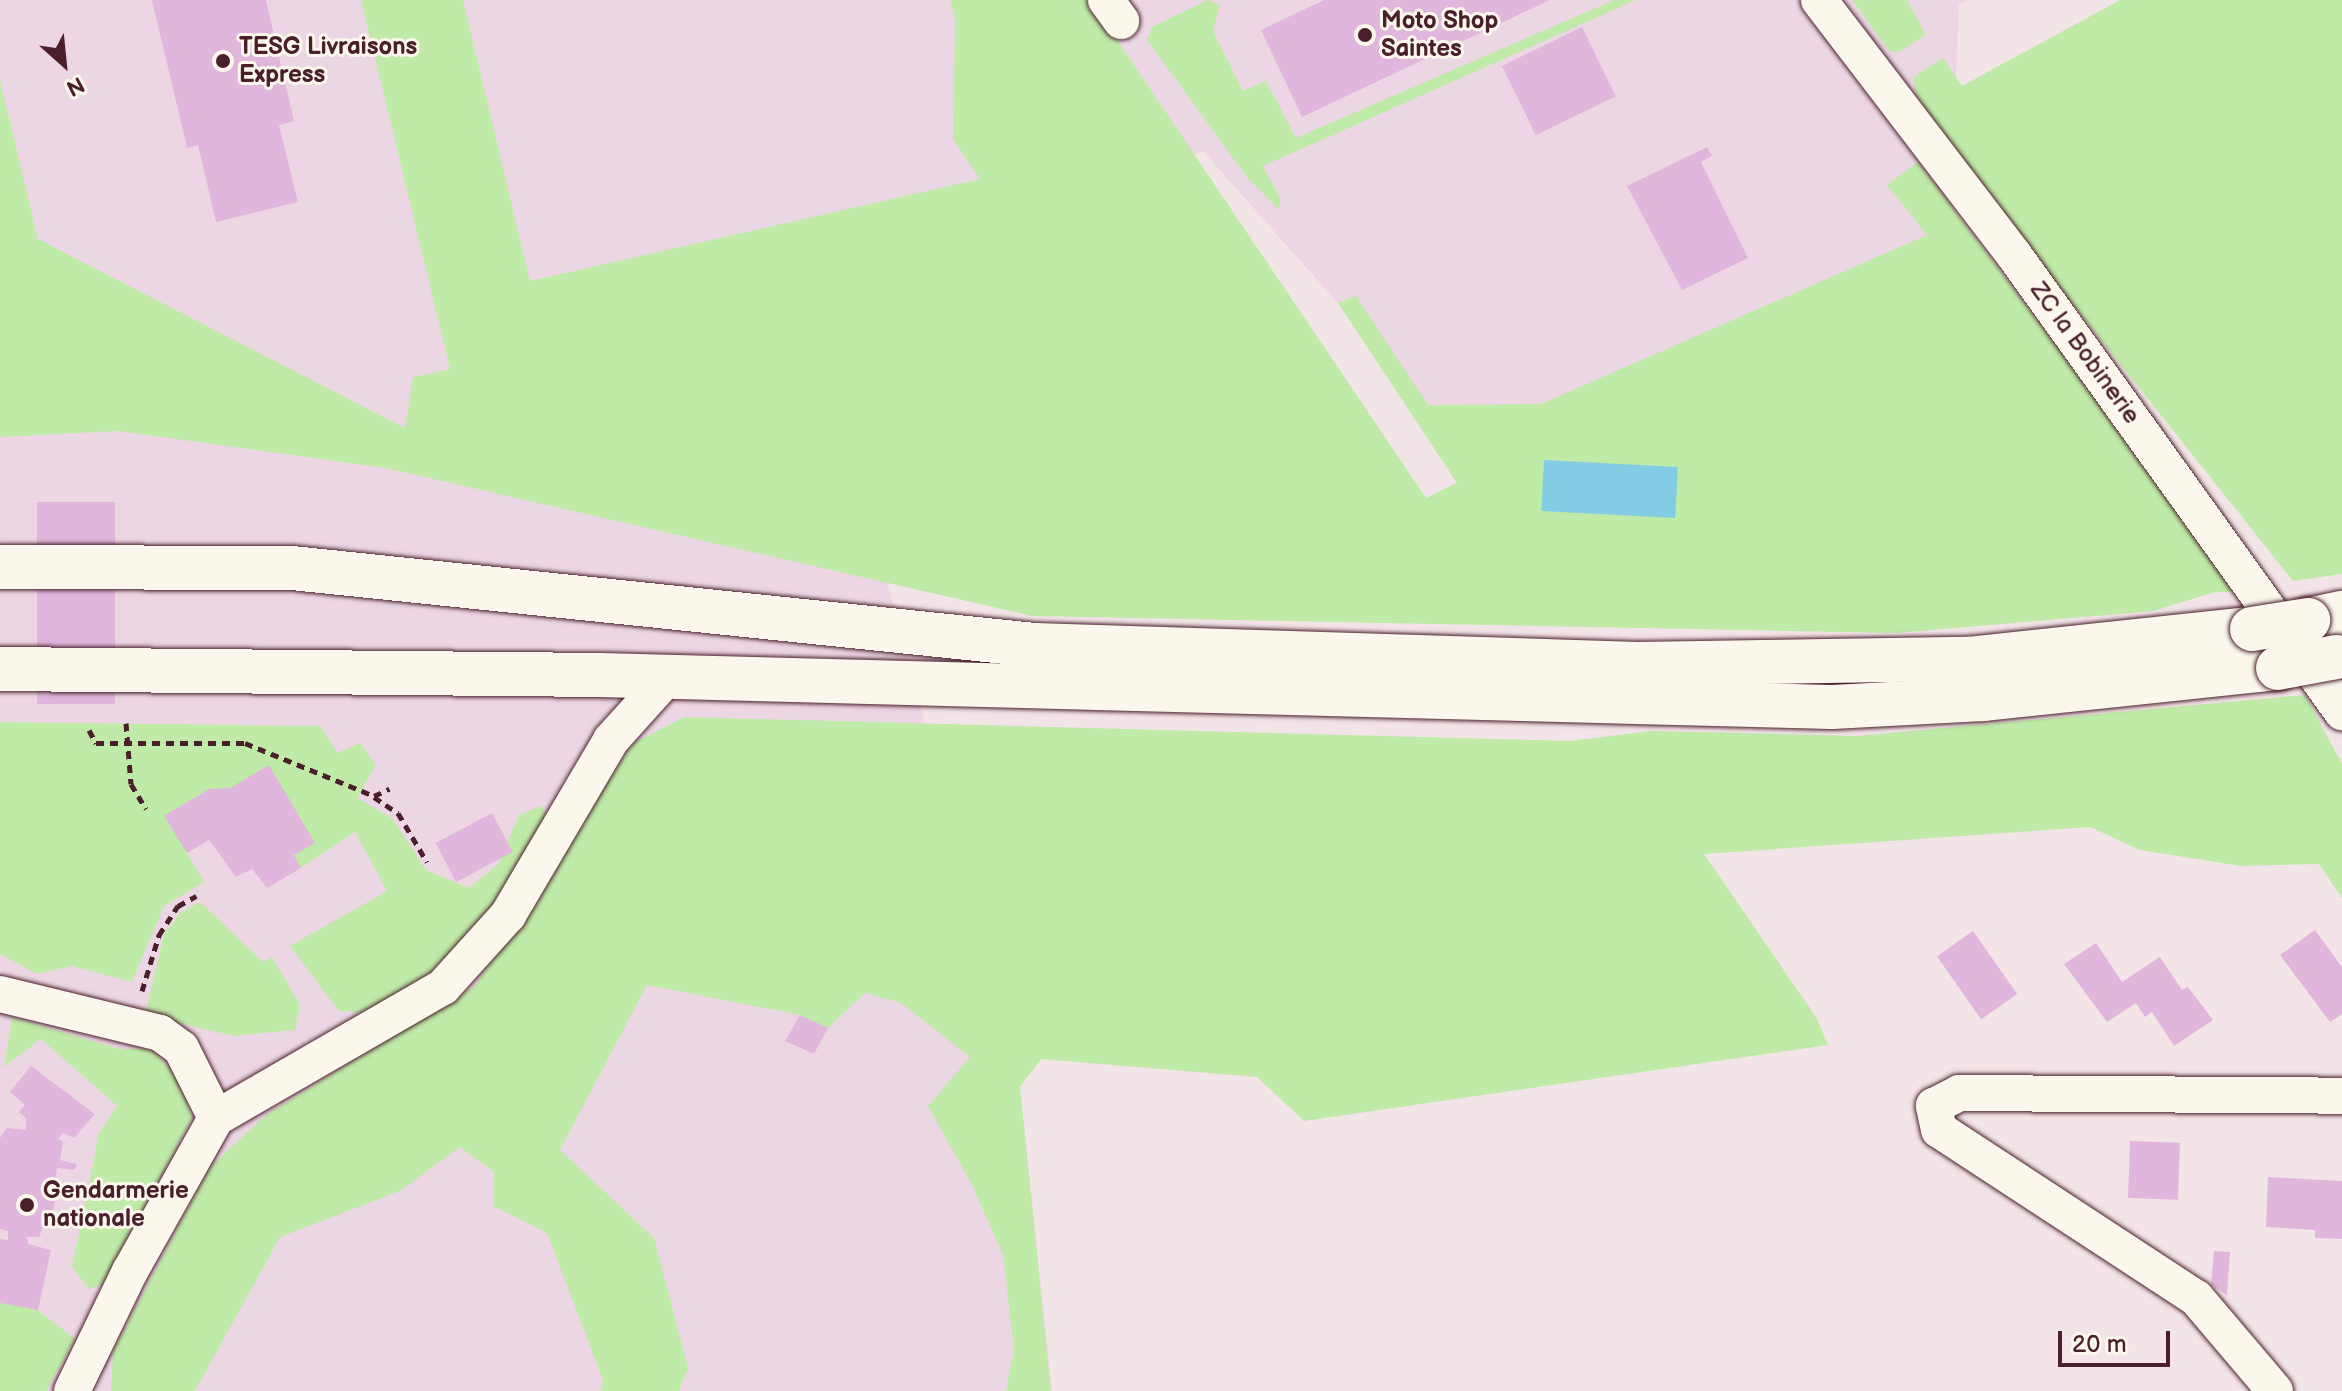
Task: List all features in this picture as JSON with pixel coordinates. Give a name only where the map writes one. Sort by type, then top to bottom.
[{"type":"highway","points":[[0,567],[292,568],[1034,645],[1606,663],[1969,659],[2252,629],[2325,616]]},
{"type":"highway","points":[[0,669],[666,679],[1832,707],[1983,699],[2278,668],[2340,657]]},
{"type":"street","name":"ZC la Bobinerie","points":[[1819,0],[2014,255],[2342,712]]},
{"type":"street","points":[[72,1391],[130,1271],[216,1118],[443,987],[508,915],[611,740],[666,679]]},
{"type":"street","points":[[0,994],[160,1033],[181,1048],[216,1118]]},
{"type":"street","points":[[2275,1391],[2196,1298],[1939,1130],[1934,1106],[1959,1093],[2342,1096]]},
{"type":"path","points":[[126,723],[131,743],[131,784],[146,809]]},
{"type":"path","points":[[89,730],[96,743],[245,743],[374,796],[398,813],[427,862]]},
{"type":"path","points":[[374,796],[389,789]]},
{"type":"path","points":[[136,1027],[159,935],[178,906],[196,896]]},
{"type":"shaded area","points":[[0,0],[1968,0],[1959,5],[1947,312],[1497,483],[1203,151],[812,295],[1020,1087],[1052,1391],[0,1391],[0,405],[73,391],[0,80]]},
{"type":"green space","points":[[361,0],[463,0],[530,281],[980,179],[953,139],[955,21],[950,0],[1090,0],[1426,498],[1457,483],[1338,303],[1356,296],[1428,405],[1541,404],[1927,235],[1887,185],[1918,162],[2200,536],[2235,592],[2215,592],[2153,611],[1897,633],[1032,616],[385,468],[118,431],[0,437],[0,80],[38,239],[405,428],[413,377],[450,369]]},
{"type":"green space","points":[[1208,0],[1220,5],[1213,31],[1243,91],[1266,81],[1296,138],[1614,0],[1636,0],[1263,166],[1281,200],[1278,209],[1246,176],[1147,40],[1152,27]]},
{"type":"green space","points":[[1852,0],[1907,0],[1926,35],[1899,52],[1889,51]]},
{"type":"green space","points":[[2120,0],[2342,0],[2342,574],[2293,581],[1953,154],[1915,92],[1913,77],[1943,58],[1962,86]]},
{"type":"green space","points":[[2305,695],[2342,764],[2342,898],[2319,864],[2241,866],[2140,850],[2090,827],[1704,854],[1816,1017],[1828,1045],[1304,1121],[1257,1077],[1041,1059],[1020,1087],[1051,1391],[1006,1391],[1014,1349],[1003,1255],[973,1187],[928,1106],[970,1057],[901,1003],[865,993],[828,1028],[800,1015],[647,985],[560,1150],[654,1238],[688,1368],[679,1391],[600,1391],[603,1380],[547,1233],[493,1206],[494,1172],[460,1147],[400,1191],[280,1237],[195,1391],[111,1391],[113,1351],[210,1167],[266,1115],[475,986],[633,743],[685,717],[1569,741],[1652,731],[1857,736]]},
{"type":"green space","points":[[0,722],[321,726],[337,753],[360,743],[376,765],[357,798],[393,819],[426,870],[469,888],[498,864],[519,815],[541,806],[553,820],[534,859],[453,959],[367,1013],[339,1011],[290,946],[387,891],[355,832],[301,868],[203,820],[187,853],[204,882],[164,906],[132,982],[72,966],[37,974],[0,954]]},
{"type":"green space","points":[[200,902],[263,962],[272,957],[300,1005],[295,1030],[234,1036],[145,1015],[164,934],[181,912]]},
{"type":"green space","points":[[12,1017],[119,1049],[150,1049],[179,1076],[192,1118],[104,1284],[89,1289],[72,1267],[99,1133],[117,1106],[41,1039],[4,1067]]},
{"type":"green space","points":[[0,1281],[75,1339],[46,1391],[0,1391]]},
{"type":"water","points":[[1544,460],[1678,467],[1675,518],[1541,511]]},
{"type":"building","name":"TESG Livraisons Express","points":[[152,0],[266,0],[294,121],[279,125],[298,202],[216,222],[198,145],[187,148]]},
{"type":"building","points":[[1324,0],[1550,0],[1302,117],[1261,30]]},
{"type":"building","points":[[1582,27],[1616,96],[1536,135],[1502,66]]},
{"type":"building","points":[[1707,147],[1712,156],[1701,162],[1748,258],[1682,290],[1627,186]]},
{"type":"building","points":[[37,502],[115,502],[115,704],[37,704]]},
{"type":"building","points":[[269,765],[315,843],[294,855],[301,868],[267,888],[252,869],[236,877],[209,840],[187,853],[164,816],[209,789],[230,788]]},
{"type":"building","points":[[492,813],[513,852],[456,882],[435,843]]},
{"type":"building","points":[[2315,930],[2342,967],[2342,1014],[2330,1022],[2280,955]]},
{"type":"building","points":[[1973,931],[2017,994],[1981,1019],[1937,956]]},
{"type":"building","points":[[2096,943],[2122,982],[2160,957],[2182,990],[2188,987],[2213,1020],[2174,1046],[2152,1012],[2145,1017],[2136,1003],[2107,1022],[2064,964]]},
{"type":"building","points":[[800,1015],[828,1028],[814,1054],[785,1041]]},
{"type":"building","name":"Gendarmerie nationale","points":[[31,1066],[95,1114],[74,1138],[63,1133],[58,1139],[63,1141],[60,1160],[77,1164],[74,1170],[57,1168],[55,1182],[59,1184],[49,1228],[43,1227],[39,1237],[27,1237],[28,1244],[51,1250],[38,1310],[0,1303],[0,1239],[8,1240],[8,1231],[0,1229],[0,1138],[7,1128],[26,1130],[26,1118],[19,1112],[25,1105],[10,1092]]},
{"type":"building","points":[[2130,1141],[2180,1143],[2178,1200],[2128,1198]]},
{"type":"building","points":[[2268,1177],[2342,1181],[2342,1239],[2315,1238],[2315,1230],[2266,1227]]},
{"type":"building","points":[[2214,1251],[2230,1252],[2227,1295],[2211,1285]]},
{"type":"place","name":"Moto Shop Saintes","points":[[1365,35]]},
{"type":"place","name":"TESG Livraisons Express","points":[[223,61]]},
{"type":"place","name":"Gendarmerie nationale","points":[[27,1205]]}]
